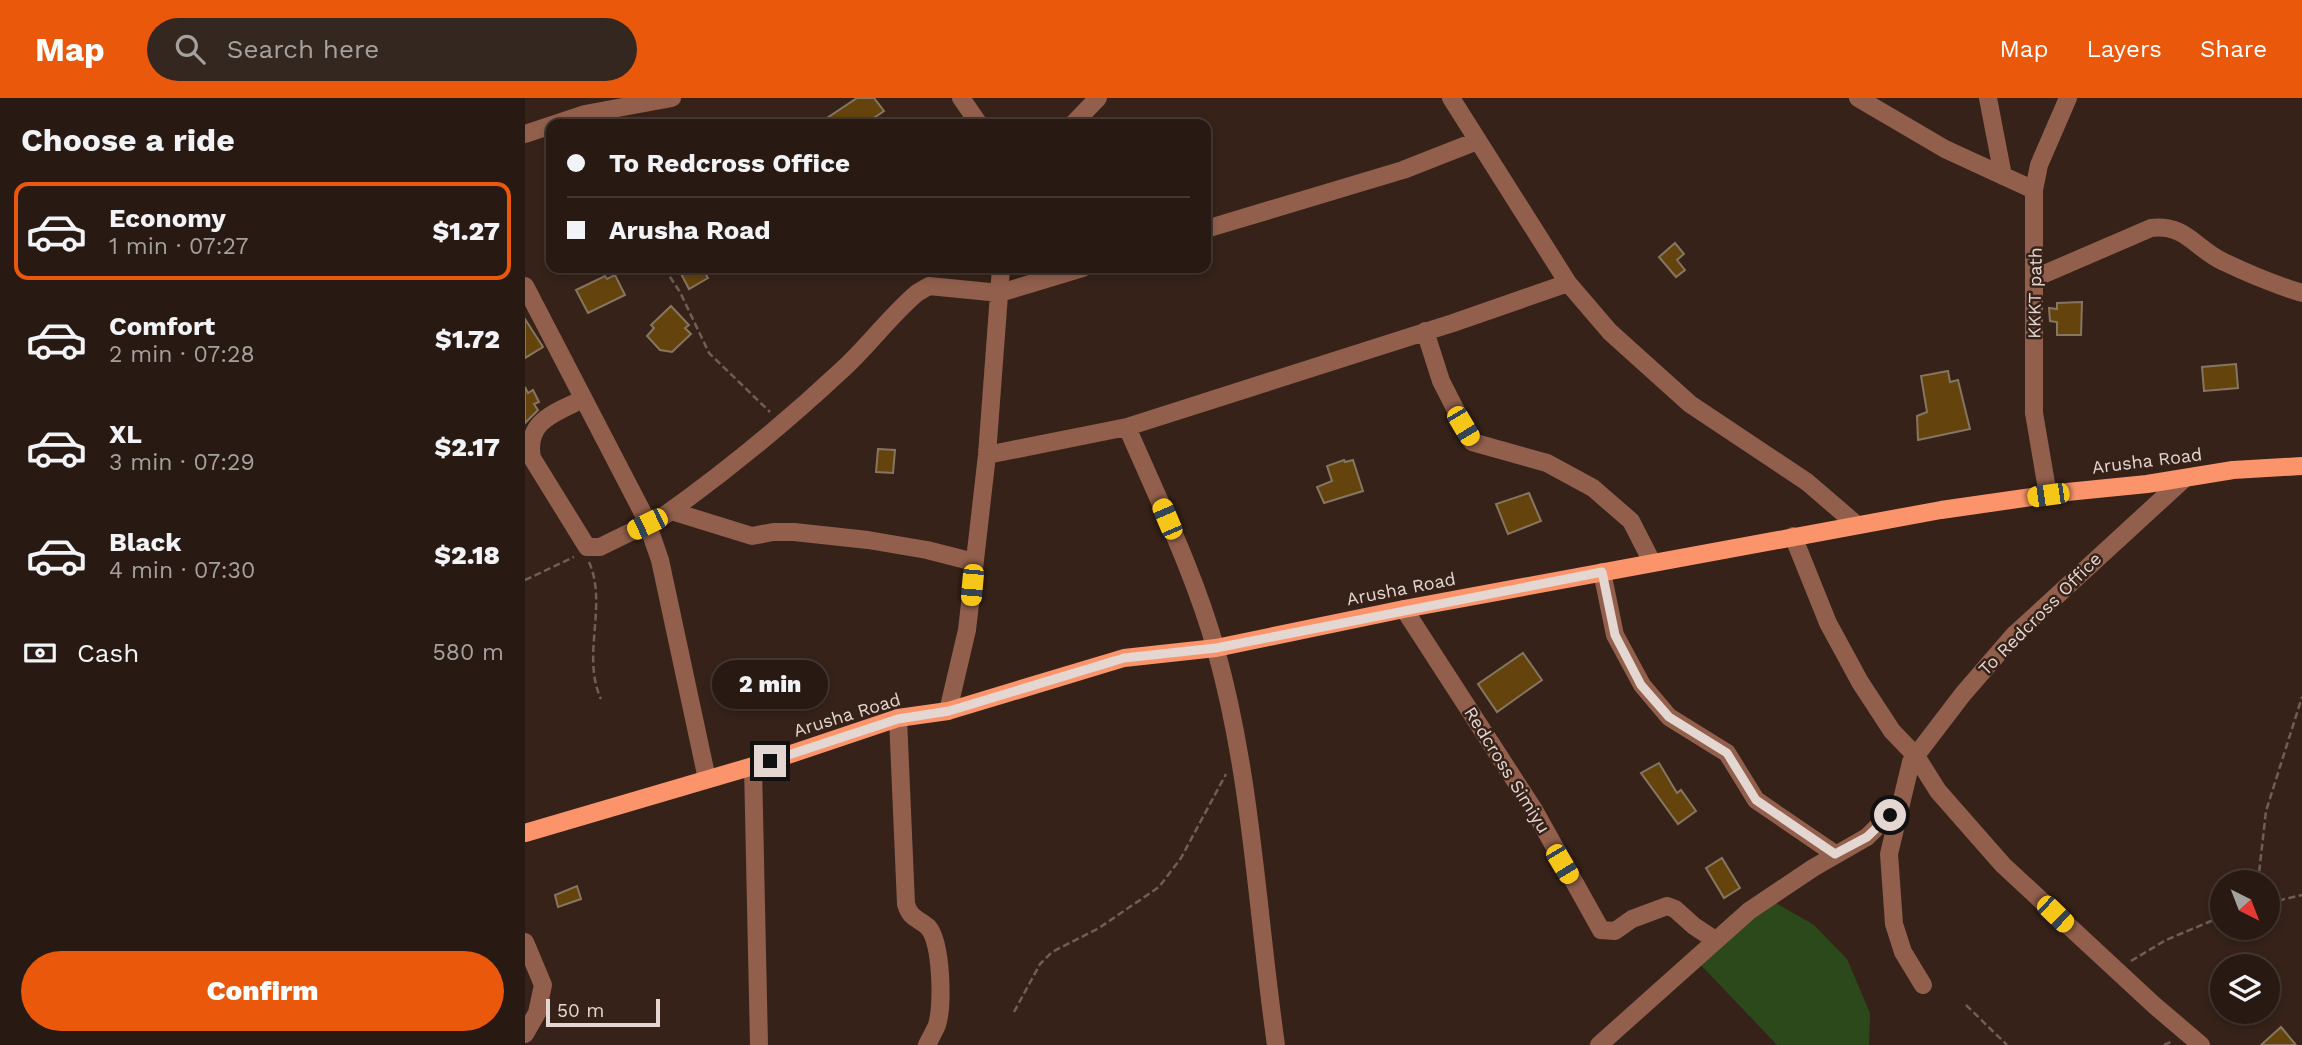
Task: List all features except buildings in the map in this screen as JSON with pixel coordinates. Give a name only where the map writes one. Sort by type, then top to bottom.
[{"type":"main road","name":"Arusha Road","points":[[525,833],[753,766],[898,719],[949,711],[1124,658],[1216,648],[1404,609],[1857,525],[2233,470],[2294,466]]},
{"type":"street","points":[[556,119],[582,106],[672,98]]},
{"type":"street","points":[[961,98],[976,119]]},
{"type":"street","points":[[1078,119],[1098,98]]},
{"type":"street","points":[[1451,98],[1568,283],[1610,332],[1690,404],[1807,482],[1857,525]]},
{"type":"street","points":[[1858,98],[1945,149],[2034,190]]},
{"type":"street","points":[[1987,98],[2003,176]]},
{"type":"street","name":"KKKT path","points":[[2048,495],[2034,413],[2034,190],[2039,165],[2068,98]]},
{"type":"street","points":[[525,134],[546,124]]},
{"type":"street","points":[[1211,227],[1424,163],[1477,141]]},
{"type":"street","points":[[2035,278],[2151,228],[2168,226],[2224,262],[2302,293]]},
{"type":"street","points":[[949,711],[967,630],[987,455],[1001,273]]},
{"type":"street","points":[[583,400],[539,423],[529,444],[532,458],[589,550],[648,526],[720,477],[782,425],[845,367],[917,293],[929,286],[1000,293],[1066,273]]},
{"type":"street","points":[[987,455],[1127,427],[1568,283]]},
{"type":"street","points":[[525,286],[648,526],[660,560],[707,779]]},
{"type":"street","points":[[1425,331],[1440,381],[1472,442],[1547,463],[1593,488],[1631,521],[1652,562]]},
{"type":"street","points":[[1127,427],[1177,542],[1216,648],[1240,749],[1273,1045]]},
{"type":"street","points":[[2294,466],[2302,455]]},
{"type":"street","name":"To Redcross Office","points":[[1923,985],[1903,952],[1894,924],[1889,854],[1911,762],[1963,694],[2014,635],[2185,478]]},
{"type":"street","points":[[671,512],[752,536],[794,532],[868,540],[927,550],[974,562]]},
{"type":"street","points":[[1793,536],[1828,623],[1860,682],[1892,731],[1916,755],[1945,800],[2003,865],[2201,1045]]},
{"type":"street","points":[[1602,572],[1615,635],[1641,685],[1669,717],[1727,753],[1756,800],[1835,854]]},
{"type":"street","name":"Redcross Simiyu","points":[[1404,609],[1534,810],[1598,927],[1604,931],[1615,931],[1632,919],[1667,906],[1675,909],[1715,940]]},
{"type":"street","points":[[898,719],[906,904],[909,914],[928,927],[935,940],[942,996],[937,1024],[927,1045]]},
{"type":"street","points":[[753,766],[759,1045]]},
{"type":"street","points":[[1599,1045],[1749,911],[1835,854],[1867,837],[1900,804]]},
{"type":"street","points":[[525,942],[543,985],[537,1013],[525,1034]]},
{"type":"path","points":[[667,273],[680,292],[709,353],[782,425]]},
{"type":"path","points":[[525,580],[589,550],[593,572],[593,678],[601,699]]},
{"type":"path","points":[[2259,870],[2266,811],[2302,697]]},
{"type":"path","points":[[1014,1012],[1040,964],[1052,952],[1098,928],[1159,887],[1181,858],[1227,772]]},
{"type":"path","points":[[2280,900],[2302,895]]},
{"type":"path","points":[[2116,970],[2166,940],[2210,921]]},
{"type":"path","points":[[1966,1005],[2007,1045]]},
{"type":"green space","points":[[1776,903],[1814,925],[1847,959],[1870,1013],[1869,1045],[1777,1045],[1696,960]]},
{"type":"route","points":[[770,761],[898,719],[949,711],[1124,658],[1216,648],[1377,614],[1602,572],[1615,635],[1641,685],[1669,717],[1727,753],[1756,800],[1835,854],[1867,837],[1890,815]]}]
